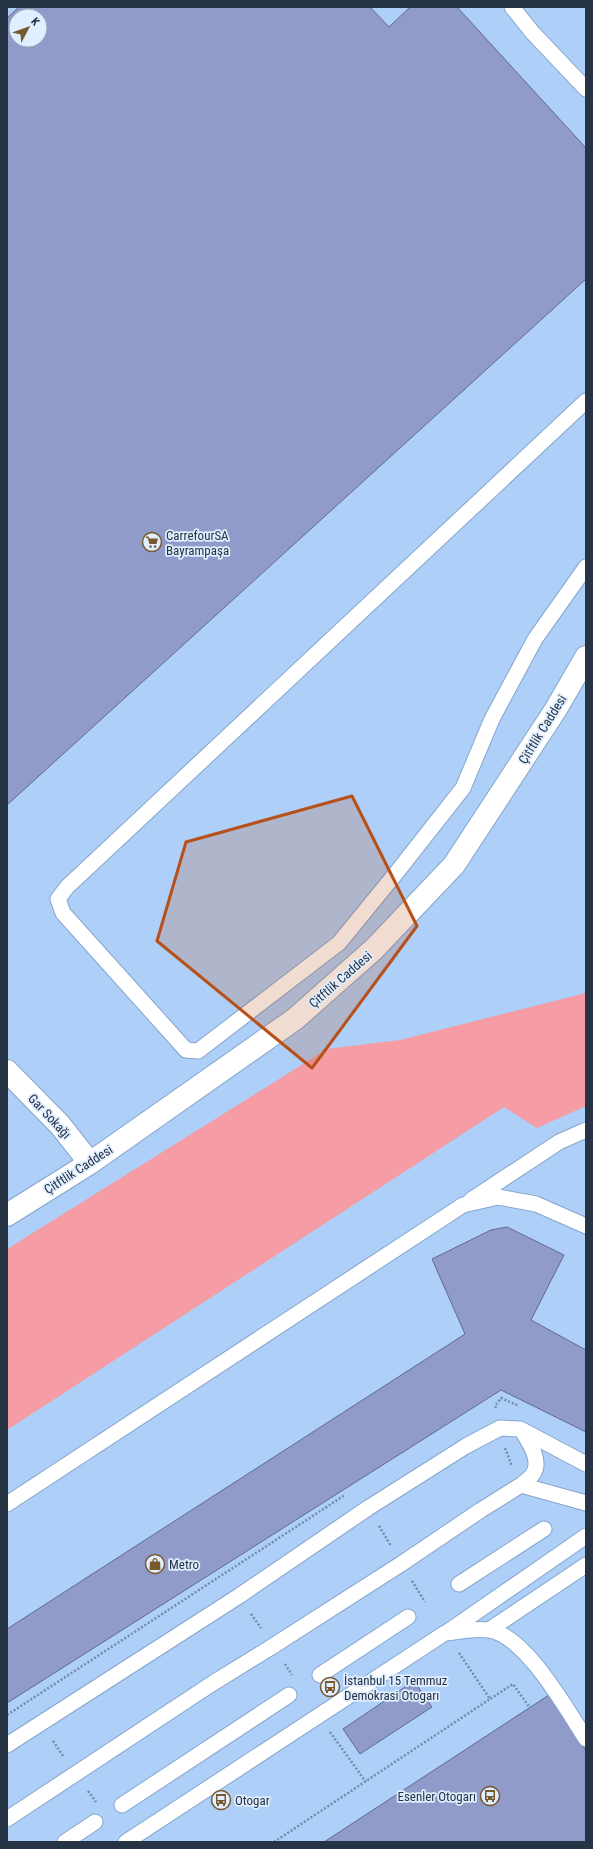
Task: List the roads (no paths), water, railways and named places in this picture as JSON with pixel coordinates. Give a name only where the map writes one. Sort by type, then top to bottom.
[{"type":"street","name":"Çitftlik Caddesi","points":[[7,1215],[90,1163],[295,1019],[374,949],[454,865],[556,709],[586,657]]},
{"type":"street","name":"Gar Sokağı","points":[[7,1071],[60,1125],[90,1163]]},
{"type":"lane","points":[[512,7],[532,32],[586,89]]},
{"type":"lane","points":[[586,401],[67,887],[58,899],[63,913],[186,1050],[198,1051],[339,943],[463,788],[492,718],[535,639],[586,567]]},
{"type":"lane","points":[[7,1504],[560,1142],[586,1130]]},
{"type":"lane","points":[[463,1205],[498,1197],[536,1204],[586,1226]]},
{"type":"lane","points":[[7,1745],[219,1608],[368,1508],[466,1446],[500,1428],[520,1429],[586,1464]]},
{"type":"lane","points":[[7,1819],[214,1683],[401,1564],[521,1485],[534,1474],[536,1462],[532,1447],[520,1429]]},
{"type":"lane","points":[[521,1485],[586,1502]]},
{"type":"lane","points":[[459,1584],[544,1529]]},
{"type":"lane","points":[[126,1842],[445,1633],[586,1536]]},
{"type":"lane","points":[[488,1630],[586,1565]]},
{"type":"lane","points":[[320,1675],[408,1617]]},
{"type":"lane","points":[[445,1633],[488,1630],[511,1640],[531,1659],[556,1691],[586,1739]]},
{"type":"lane","points":[[122,1805],[289,1695]]},
{"type":"lane","points":[[64,1842],[95,1822]]},
{"type":"place","name":"CarrefourSA Bayrampaşa","points":[[152,542]]},
{"type":"place","name":"Metro","points":[[155,1564]]},
{"type":"place","name":"İstanbul 15 Temmuz Demokrasi Otogarı","points":[[330,1687]]},
{"type":"place","name":"Esenler Otogarı","points":[[490,1796]]},
{"type":"place","name":"Otogar","points":[[221,1800]]}]
